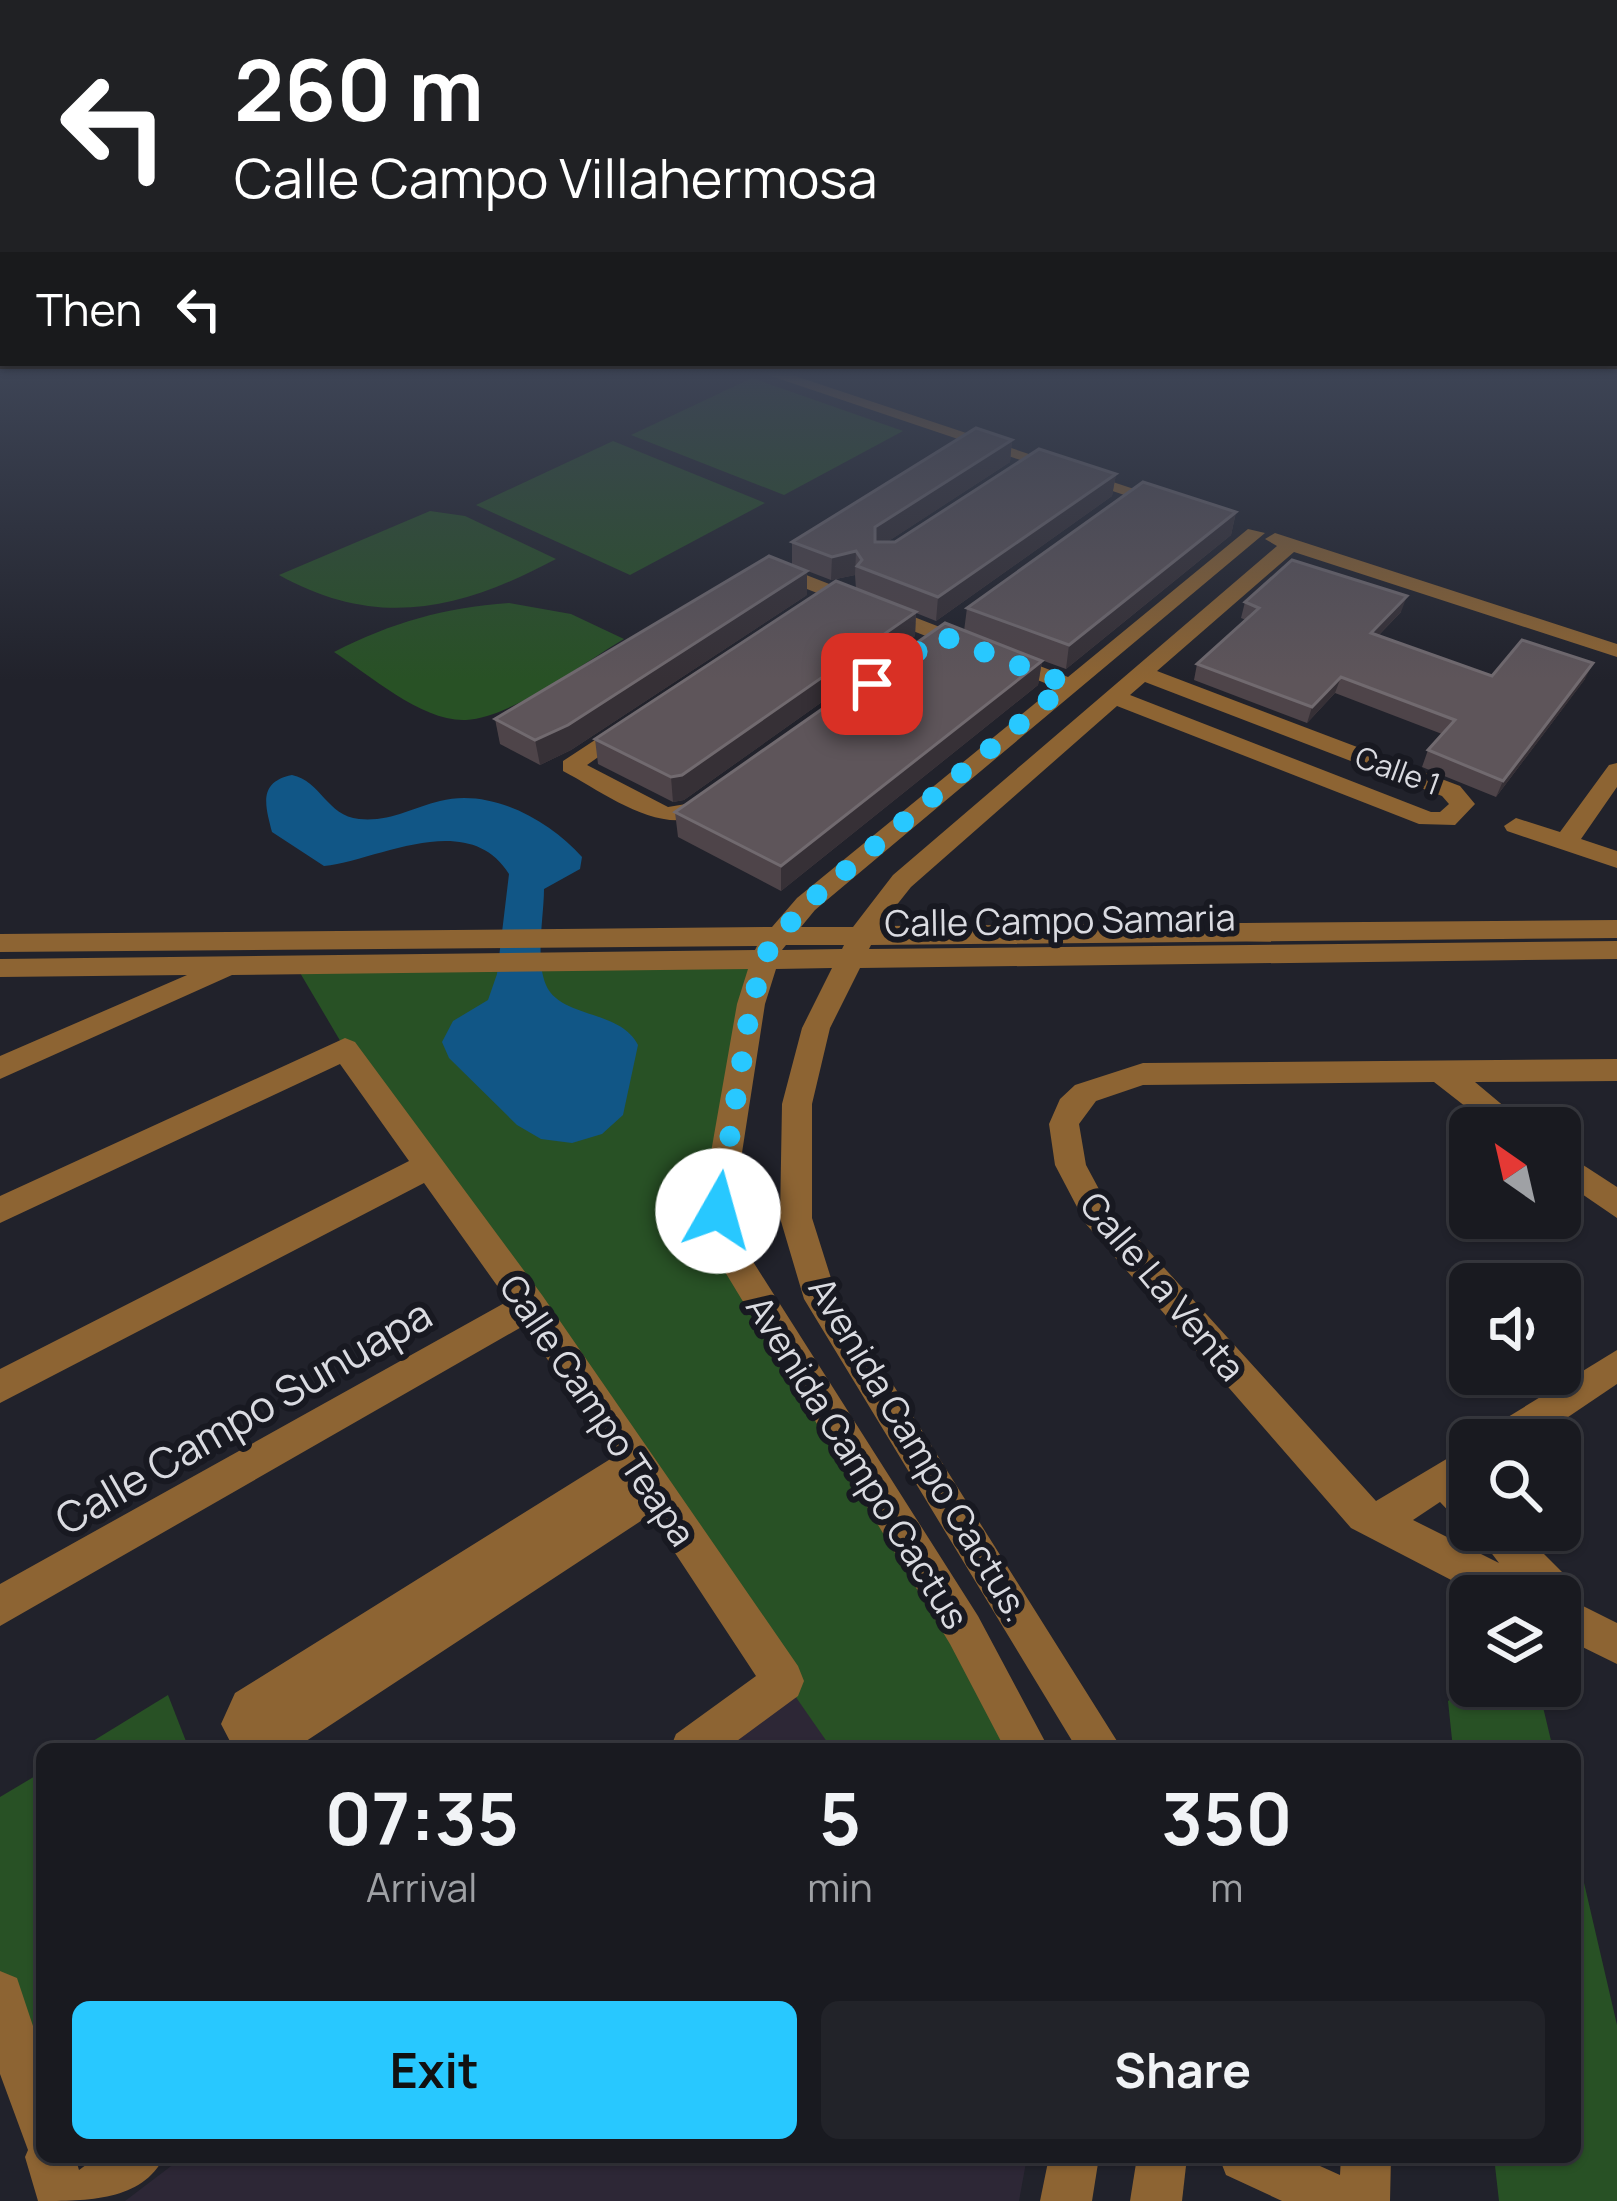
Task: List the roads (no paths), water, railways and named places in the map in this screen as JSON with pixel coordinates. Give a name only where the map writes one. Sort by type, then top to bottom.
[{"type":"street","points":[[1071,475],[1127,499],[1195,513]]},
{"type":"street","points":[[770,948],[806,904],[1245,529],[1284,550],[1548,645],[1593,667]]},
{"type":"street","points":[[1284,550],[1617,651]]},
{"type":"street","name":"Avenida Campo Cactus.","points":[[1097,1743],[829,1312],[801,1244],[793,1181],[797,1104],[816,1028],[856,947],[902,880],[1284,550]]},
{"type":"street","points":[[765,566],[1067,684]]},
{"type":"street","name":"Calle 1","points":[[1114,697],[1428,819],[1446,820],[1462,803],[1450,791],[1142,673]]},
{"type":"street","points":[[654,709],[571,766],[665,815],[701,806],[738,780]]},
{"type":"street","points":[[1296,767],[1319,741]]},
{"type":"street","points":[[1567,841],[1617,770]]},
{"type":"street","points":[[1516,826],[1617,860]]},
{"type":"street","name":"Calle Campo Samaria","points":[[0,943],[770,948],[1617,929]]},
{"type":"street","name":"Calle Campo Samaria","points":[[856,947],[1617,950]]},
{"type":"street","name":"Calle Campo Samaria","points":[[0,968],[232,966],[770,948]]},
{"type":"street","name":"Avenida Campo Cactus","points":[[770,948],[720,1184],[720,1226],[729,1252],[964,1630],[1025,1743]]},
{"type":"street","points":[[0,1068],[232,966]]},
{"type":"street","name":"Calle Campo Teapa","points":[[0,1210],[345,1048],[530,1305],[642,1479],[783,1681],[699,1743]]},
{"type":"street","name":"Calle La Venta","points":[[1480,1575],[1376,1523],[1351,1502],[1097,1215],[1063,1157],[1060,1133],[1082,1098],[1135,1076],[1617,1070]]},
{"type":"street","points":[[1439,1071],[1486,1107]]},
{"type":"street","points":[[0,1387],[430,1165]]},
{"type":"street","points":[[1581,1178],[1617,1205]]},
{"type":"street","name":"Calle Campo Sunuapa","points":[[0,1606],[530,1305]]},
{"type":"street","points":[[1535,1419],[1617,1365]]},
{"type":"street","points":[[256,1743],[242,1724],[250,1708],[642,1479]]},
{"type":"street","points":[[262,1743],[642,1479]]},
{"type":"street","points":[[1376,1523],[1449,1489]]},
{"type":"street","points":[[1514,1551],[1537,1575]]},
{"type":"street","points":[[0,1995],[36,2112]]},
{"type":"street","points":[[52,2163],[64,2201]]},
{"type":"street","points":[[80,2201],[131,2163]]},
{"type":"street","points":[[1066,2201],[1073,2163]]},
{"type":"street","points":[[1156,2201],[1161,2163]]},
{"type":"street","points":[[1257,2163],[1340,2201]]},
{"type":"street","points":[[1364,2201],[1366,2163]]},
{"type":"water","points":[[292,775],[310,784],[339,812],[359,819],[391,816],[440,801],[479,799],[518,810],[569,843],[582,857],[580,869],[544,889],[543,975],[564,1004],[618,1025],[638,1045],[623,1115],[602,1134],[572,1143],[541,1139],[517,1125],[449,1058],[442,1042],[453,1021],[488,1000],[497,974],[509,874],[491,854],[470,844],[447,841],[324,866],[272,832],[266,804],[269,789]]}]
